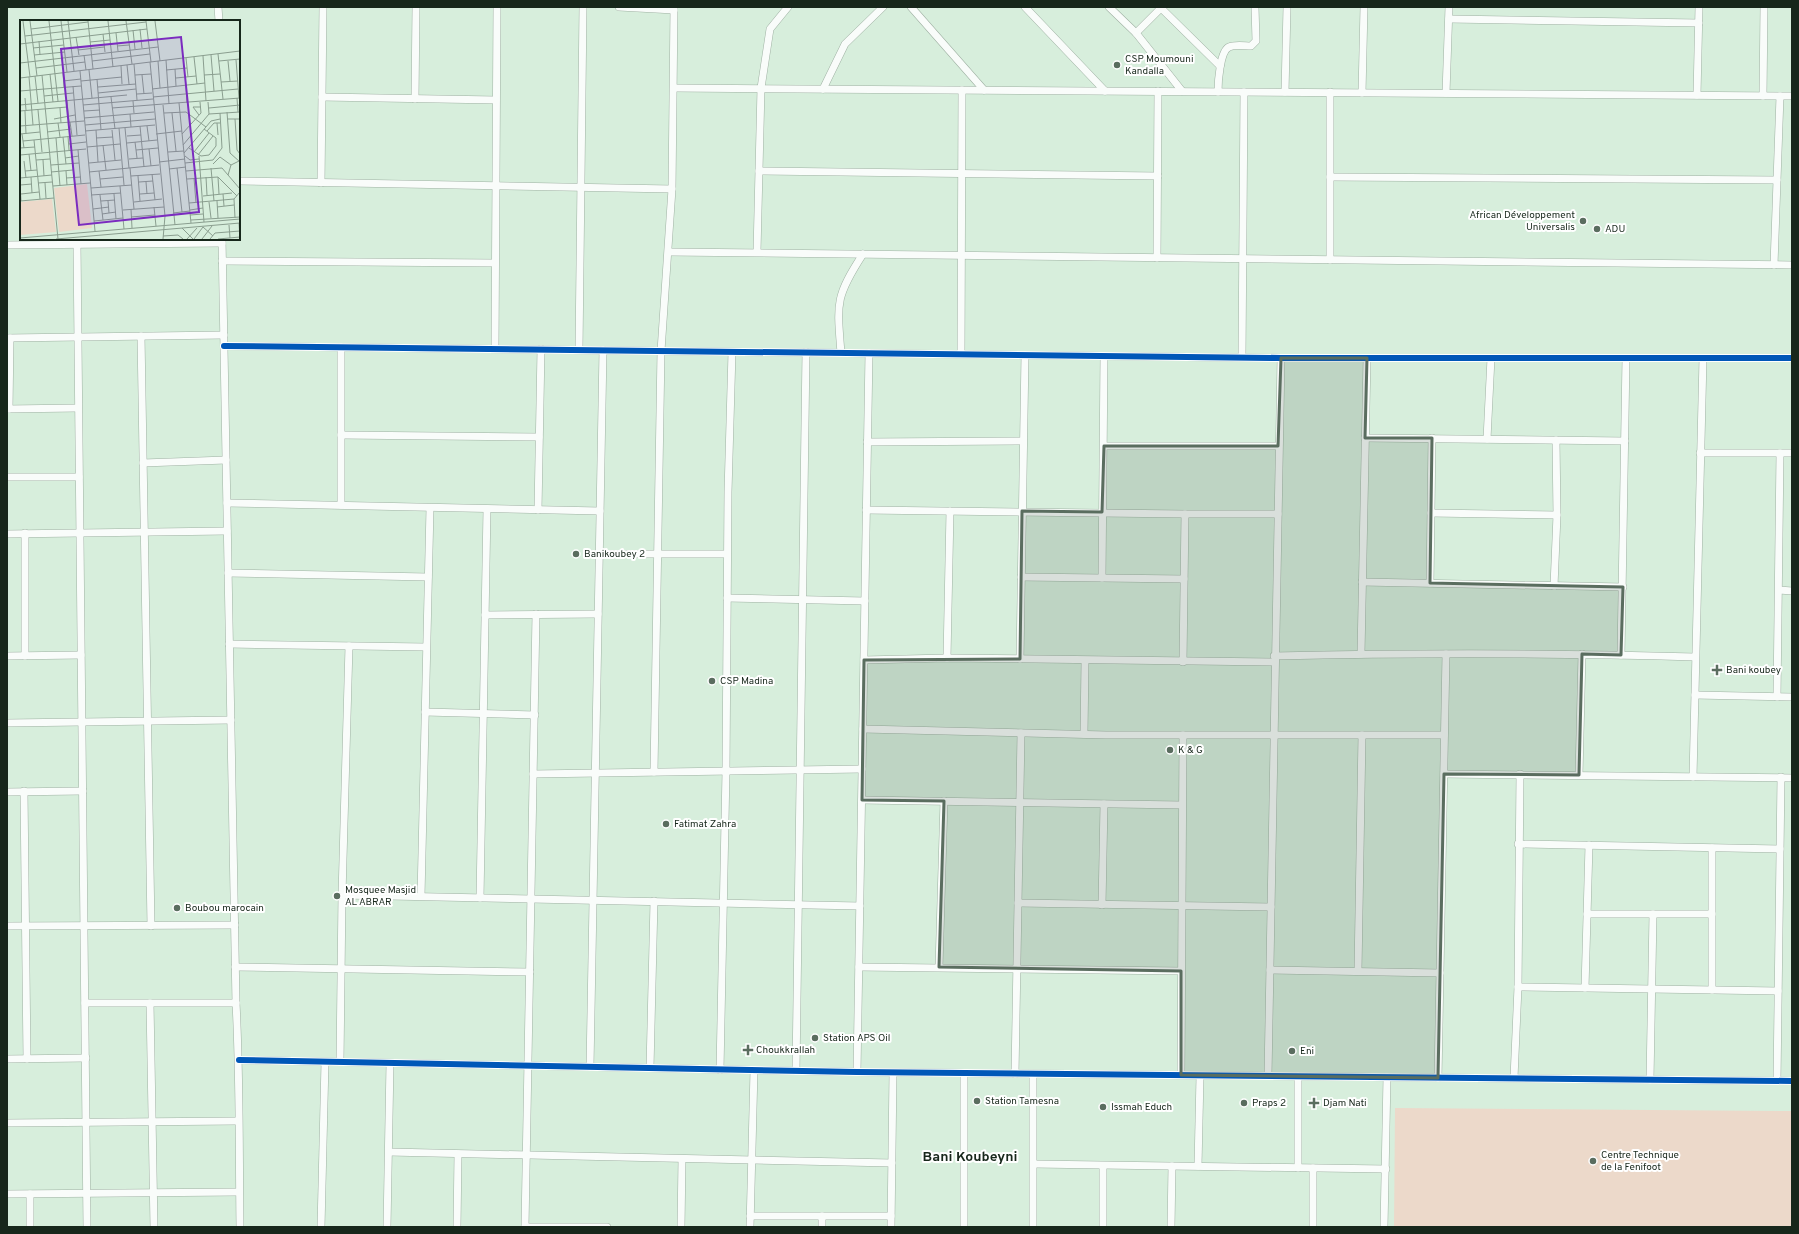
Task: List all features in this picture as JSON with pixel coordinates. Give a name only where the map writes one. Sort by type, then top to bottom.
[{"type":"street","points":[[218,7],[218,20]]},
{"type":"street","points":[[321,183],[323,7]]},
{"type":"street","points":[[415,99],[416,7]]},
{"type":"street","points":[[495,349],[497,7]]},
{"type":"street","points":[[579,350],[583,7]]},
{"type":"street","points":[[618,7],[674,9],[672,189],[669,252],[661,351],[654,772]]},
{"type":"street","points":[[758,252],[761,88],[770,30],[788,7]]},
{"type":"street","points":[[823,89],[841,49],[883,7]]},
{"type":"street","points":[[911,7],[984,90]]},
{"type":"street","points":[[1025,7],[1105,91]]},
{"type":"street","points":[[1109,7],[1136,33],[1182,91]]},
{"type":"street","points":[[1218,92],[1220,66],[1228,47],[1251,46],[1255,44],[1255,7]]},
{"type":"street","points":[[1285,92],[1287,7]]},
{"type":"street","points":[[1362,93],[1364,7]]},
{"type":"street","points":[[1446,93],[1449,7]]},
{"type":"street","points":[[1697,95],[1699,7]]},
{"type":"street","points":[[1762,96],[1764,7]]},
{"type":"street","points":[[1136,33],[1162,8],[1220,66]]},
{"type":"street","points":[[1449,19],[1699,23]]},
{"type":"street","points":[[674,88],[1792,96]]},
{"type":"street","points":[[961,354],[962,90]]},
{"type":"street","points":[[1157,258],[1158,91]]},
{"type":"street","points":[[1242,357],[1244,92]]},
{"type":"street","points":[[1330,92],[1330,260]]},
{"type":"street","points":[[1774,265],[1780,96]]},
{"type":"street","points":[[322,97],[496,100]]},
{"type":"street","points":[[759,171],[1158,176]]},
{"type":"street","points":[[1330,177],[1778,180]]},
{"type":"street","points":[[240,181],[672,189]]},
{"type":"street","points":[[7,245],[222,241],[234,925],[239,1060],[238,1121],[240,1227]]},
{"type":"street","points":[[77,244],[87,1227]]},
{"type":"street","points":[[669,252],[1792,265]]},
{"type":"street","points":[[841,353],[838,308],[839,297],[844,284],[863,254]]},
{"type":"street","points":[[222,261],[495,264]]},
{"type":"street","points":[[78,408],[8,409],[9,338],[224,335]]},
{"type":"street","points":[[141,336],[151,926]]},
{"type":"street","points":[[224,346],[1281,358],[1792,358]]},
{"type":"street","points":[[341,347],[342,505]]},
{"type":"street","points":[[538,510],[541,349]]},
{"type":"street","points":[[590,1067],[602,350]]},
{"type":"street","points":[[720,1070],[726,771],[727,554],[732,352]]},
{"type":"street","points":[[796,1071],[806,352]]},
{"type":"street","points":[[857,1072],[869,353]]},
{"type":"street","points":[[1020,659],[1025,355]]},
{"type":"street","points":[[1102,578],[1104,356]]},
{"type":"street","points":[[1268,1076],[1274,659],[1281,358]]},
{"type":"street","points":[[1361,654],[1367,358]]},
{"type":"street","points":[[1487,439],[1491,358]]},
{"type":"street","points":[[1621,655],[1626,358]]},
{"type":"street","points":[[1693,777],[1703,358]]},
{"type":"street","points":[[341,436],[540,437]]},
{"type":"street","points":[[1365,438],[1625,441]]},
{"type":"street","points":[[1430,583],[1432,438]]},
{"type":"street","points":[[1554,586],[1556,440]]},
{"type":"street","points":[[867,442],[1023,441]]},
{"type":"street","points":[[1104,446],[1278,446]]},
{"type":"street","points":[[1700,453],[1792,453]]},
{"type":"street","points":[[1777,696],[1780,453]]},
{"type":"street","points":[[143,463],[226,460]]},
{"type":"street","points":[[7,477],[79,476]]},
{"type":"street","points":[[227,503],[600,511]]},
{"type":"street","points":[[421,896],[430,508]]},
{"type":"street","points":[[480,898],[487,509]]},
{"type":"street","points":[[866,510],[1278,514]]},
{"type":"street","points":[[947,658],[950,511]]},
{"type":"street","points":[[1183,662],[1185,514]]},
{"type":"street","points":[[1431,514],[1556,515]]},
{"type":"street","points":[[7,534],[227,531]]},
{"type":"street","points":[[25,534],[25,656]]},
{"type":"street","points":[[599,554],[727,554]]},
{"type":"street","points":[[228,573],[428,577]]},
{"type":"street","points":[[1022,577],[1184,579]]},
{"type":"street","points":[[1362,582],[1623,588]]},
{"type":"street","points":[[1779,590],[1792,590]]},
{"type":"street","points":[[727,598],[865,601]]},
{"type":"street","points":[[536,614],[525,1227],[607,1227]]},
{"type":"street","points":[[485,615],[598,614]]},
{"type":"street","points":[[229,644],[426,647]]},
{"type":"street","points":[[340,1062],[342,895],[348,646]]},
{"type":"street","points":[[864,660],[947,658],[1183,662],[1361,654],[1582,654],[1695,657]]},
{"type":"street","points":[[1438,1078],[1446,654]]},
{"type":"street","points":[[1579,775],[1582,654]]},
{"type":"street","points":[[7,656],[81,655]]},
{"type":"street","points":[[1084,734],[1085,661]]},
{"type":"street","points":[[1695,695],[1792,697]]},
{"type":"street","points":[[425,712],[534,715]]},
{"type":"street","points":[[7,724],[231,720]]},
{"type":"street","points":[[863,729],[1021,733],[1274,736],[1444,735]]},
{"type":"street","points":[[1015,1074],[1016,970],[1021,803],[1021,733]]},
{"type":"street","points":[[1180,1075],[1183,735]]},
{"type":"street","points":[[1358,971],[1362,735]]},
{"type":"street","points":[[534,774],[862,769]]},
{"type":"street","points":[[1444,774],[1792,778]]},
{"type":"street","points":[[1514,1078],[1518,987],[1518,844],[1520,774]]},
{"type":"street","points":[[1777,1081],[1781,777]]},
{"type":"street","points":[[24,791],[26,1059]]},
{"type":"street","points":[[7,792],[83,791]]},
{"type":"street","points":[[862,800],[1182,805]]},
{"type":"street","points":[[939,967],[944,802]]},
{"type":"street","points":[[1102,905],[1104,804]]},
{"type":"street","points":[[1518,844],[1780,849]]},
{"type":"street","points":[[1585,988],[1589,845]]},
{"type":"street","points":[[1712,848],[1712,990]]},
{"type":"street","points":[[342,895],[860,906]]},
{"type":"street","points":[[650,1068],[654,901]]},
{"type":"street","points":[[1018,902],[1102,905],[1271,907]]},
{"type":"street","points":[[1587,914],[1712,914]]},
{"type":"street","points":[[1650,1080],[1653,914]]},
{"type":"street","points":[[7,926],[234,925]]},
{"type":"street","points":[[235,967],[530,972]]},
{"type":"street","points":[[859,967],[1180,971]]},
{"type":"street","points":[[1270,970],[1440,973]]},
{"type":"street","points":[[1518,987],[1778,991]]},
{"type":"street","points":[[85,1003],[236,1003]]},
{"type":"street","points":[[150,1003],[154,1227]]},
{"type":"street","points":[[7,1059],[86,1058]]},
{"type":"street","points":[[239,1060],[893,1073],[1792,1081]]},
{"type":"street","points":[[321,1227],[325,1062]]},
{"type":"street","points":[[388,1227],[390,1063]]},
{"type":"street","points":[[750,1227],[754,1070]]},
{"type":"street","points":[[891,1227],[893,1073]]},
{"type":"street","points":[[964,1073],[964,1227]]},
{"type":"street","points":[[1033,1074],[1033,1227]]},
{"type":"street","points":[[1198,1166],[1200,1076]]},
{"type":"street","points":[[1298,1076],[1298,1168]]},
{"type":"street","points":[[1384,1227],[1387,1077]]},
{"type":"street","points":[[7,1123],[238,1121]]},
{"type":"street","points":[[389,1152],[892,1163]]},
{"type":"street","points":[[457,1227],[458,1154]]},
{"type":"street","points":[[681,1227],[682,1159]]},
{"type":"street","points":[[1034,1164],[1386,1169]]},
{"type":"street","points":[[1103,1166],[1103,1227]]},
{"type":"street","points":[[1171,1227],[1172,1166]]},
{"type":"street","points":[[1313,1168],[1313,1227]]},
{"type":"street","points":[[7,1194],[239,1192]]},
{"type":"street","points":[[30,1194],[30,1227]]},
{"type":"street","points":[[750,1216],[891,1216]]},
{"type":"street","points":[[822,1216],[822,1227]]},
{"type":"highlighted area","points":[[1281,358],[1367,358],[1365,438],[1432,438],[1430,583],[1623,587],[1621,655],[1582,654],[1579,775],[1444,774],[1438,1078],[1181,1075],[1181,971],[939,967],[944,801],[862,800],[864,660],[1020,659],[1022,511],[1102,512],[1104,446],[1278,446]]},
{"type":"shaded area","name":"Centre Technique de la Fenifoot","points":[[1395,1108],[1792,1111],[1792,1227],[1394,1227]]},
{"type":"cycle path","points":[[224,346],[1281,358],[1792,358]]},
{"type":"cycle path","points":[[239,1060],[857,1072],[1792,1081]]},
{"type":"place","name":"CSP Moumouni Kandalla","points":[[1117,65]]},
{"type":"place","name":"African Développement Universalis","points":[[1583,221]]},
{"type":"place","name":"ADU","points":[[1597,229]]},
{"type":"place","name":"Banikoubey 2","points":[[576,554]]},
{"type":"place","name":"Bani koubey","points":[[1717,670]]},
{"type":"place","name":"CSP Madina","points":[[712,681]]},
{"type":"place","name":"K & G","points":[[1170,750]]},
{"type":"place","name":"Fatimat Zahra","points":[[666,824]]},
{"type":"place","name":"Mosquee Masjid AL ABRAR","points":[[337,896]]},
{"type":"place","name":"Boubou marocain","points":[[177,908]]},
{"type":"place","name":"Station APS Oil","points":[[815,1038]]},
{"type":"place","name":"Choukkrallah","points":[[748,1050]]},
{"type":"place","name":"Eni","points":[[1292,1051]]},
{"type":"place","name":"Station Tamesna","points":[[977,1101]]},
{"type":"place","name":"Praps 2","points":[[1244,1103]]},
{"type":"place","name":"Djam Nati","points":[[1314,1103]]},
{"type":"place","name":"Issmah Educh","points":[[1103,1107]]},
{"type":"place","name":"Centre Technique de la Fenifoot","points":[[1593,1161]]},
{"type":"district","name":"Bani Koubeyni","points":[[970,1157]]}]
